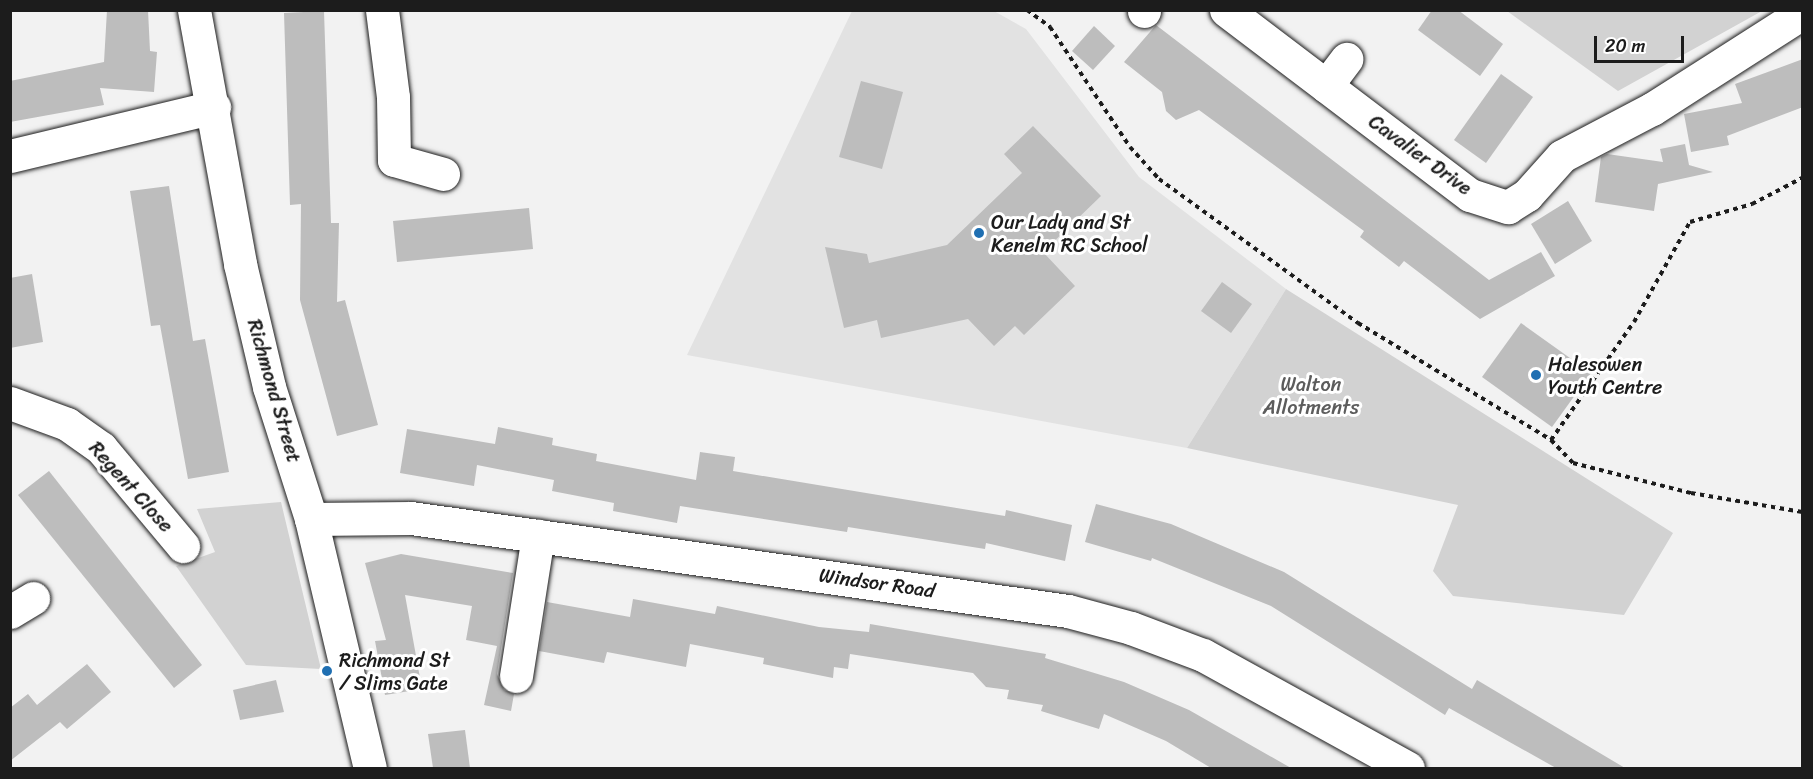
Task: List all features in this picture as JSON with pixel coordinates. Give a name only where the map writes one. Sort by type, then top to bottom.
[{"type":"street","name":"Richmond Street","points":[[194,10],[214,107],[240,264],[269,387],[311,519],[370,768]]},
{"type":"street","points":[[382,10],[393,96],[394,160],[443,174]]},
{"type":"street","name":"Cavalier Drive","points":[[1226,10],[1470,195],[1508,207],[1527,195],[1562,156],[1652,109],[1803,13]]},
{"type":"street","points":[[1326,86],[1346,59]]},
{"type":"street","points":[[10,156],[214,107]]},
{"type":"street","name":"Regent Close","points":[[10,403],[67,424],[101,448],[183,546]]},
{"type":"street","name":"Windsor Road","points":[[311,519],[411,518],[1068,611],[1131,628],[1203,654],[1408,768]]},
{"type":"street","points":[[516,676],[538,536]]},
{"type":"path","points":[[1027,10],[1050,27],[1130,147],[1159,179],[1358,323],[1551,440],[1573,463],[1691,493],[1803,513]]},
{"type":"path","points":[[1551,440],[1634,322],[1690,222],[1752,204],[1803,178]]},
{"type":"shaded area","name":"Our Lady and St Kenelm RC School","points":[[852,11],[994,11],[1026,29],[1139,177],[1286,289],[1187,448],[687,355]]},
{"type":"green space","points":[[1507,11],[1762,11],[1618,91]]},
{"type":"green space","name":"Walton Allotments","points":[[1286,289],[1673,533],[1624,615],[1453,596],[1433,571],[1458,505],[1187,448]]},
{"type":"green space","points":[[281,502],[321,669],[246,665],[176,566],[215,552],[197,509]]},
{"type":"building","points":[[107,10],[148,10],[150,51],[157,52],[154,92],[100,88],[104,105],[10,122],[10,81],[104,62]]},
{"type":"building","points":[[1432,10],[1458,10],[1503,44],[1480,76],[1418,30]]},
{"type":"building","points":[[324,11],[331,223],[339,223],[337,302],[345,300],[378,425],[337,436],[300,300],[301,204],[290,205],[284,13]]},
{"type":"building","points":[[1156,25],[1489,280],[1541,252],[1555,276],[1480,319],[1404,261],[1399,267],[1360,237],[1364,231],[1199,110],[1176,120],[1166,111],[1162,92],[1124,62]]},
{"type":"building","points":[[1094,26],[1115,46],[1093,70],[1072,51]]},
{"type":"building","points":[[1803,59],[1803,107],[1727,136],[1729,145],[1691,152],[1684,114],[1742,103],[1735,84]]},
{"type":"building","points":[[1501,74],[1533,97],[1486,163],[1454,140]]},
{"type":"building","points":[[861,81],[903,92],[882,169],[839,157]]},
{"type":"building","points":[[1033,126],[1101,196],[1043,252],[1075,286],[1024,335],[1015,326],[994,346],[968,319],[881,338],[877,320],[844,328],[825,247],[867,254],[869,263],[947,245],[1022,173],[1004,154]]},
{"type":"building","points":[[1685,144],[1689,165],[1713,172],[1658,184],[1654,211],[1595,202],[1601,157],[1607,154],[1663,162],[1660,149]]},
{"type":"building","points":[[169,186],[193,341],[205,339],[229,472],[188,479],[160,325],[151,326],[130,191]]},
{"type":"building","points":[[1568,201],[1592,241],[1555,264],[1531,224]]},
{"type":"building","points":[[529,208],[533,249],[397,262],[393,221]]},
{"type":"building","points":[[32,274],[43,342],[10,348],[10,278]]},
{"type":"building","points":[[1222,282],[1252,304],[1231,333],[1201,311]]},
{"type":"building","name":"Halesowen Youth Centre","points":[[1521,323],[1591,373],[1552,427],[1482,377]]},
{"type":"building","points":[[498,427],[553,438],[552,445],[597,454],[596,461],[696,480],[700,452],[735,457],[733,471],[1005,516],[1006,510],[1072,525],[1065,561],[986,543],[985,549],[848,527],[847,532],[680,506],[677,523],[613,511],[614,503],[552,491],[554,480],[477,465],[474,486],[400,473],[407,429],[495,444]]},
{"type":"building","points":[[49,471],[202,665],[174,688],[18,495]]},
{"type":"building","points":[[1096,504],[1171,524],[1284,572],[1472,689],[1477,680],[1625,768],[1556,768],[1449,708],[1445,715],[1271,606],[1152,558],[1151,561],[1085,542]]},
{"type":"building","points":[[401,554],[513,573],[497,674],[504,690],[514,694],[511,711],[484,705],[497,646],[466,640],[472,606],[405,595],[422,689],[385,695],[375,641],[386,640],[365,563]]},
{"type":"building","points":[[633,599],[715,614],[717,606],[819,627],[869,632],[870,624],[1046,654],[1045,658],[1124,682],[1189,710],[1291,768],[1211,768],[1166,741],[1104,714],[1099,729],[1041,711],[1043,705],[1007,699],[1009,690],[986,687],[973,673],[850,654],[848,669],[834,667],[833,678],[763,664],[764,658],[690,644],[686,667],[607,652],[604,663],[539,651],[547,602],[630,617]]},
{"type":"building","points":[[87,664],[111,692],[67,729],[60,722],[10,761],[10,708],[28,694],[37,705]]},
{"type":"building","points":[[276,680],[284,712],[240,720],[233,690]]},
{"type":"building","points":[[465,730],[470,768],[433,768],[428,734]]},
{"type":"place","name":"Our Lady and St Kenelm RC School","points":[[979,233]]},
{"type":"place","name":"Halesowen Youth Centre","points":[[1536,375]]},
{"type":"place","name":"Richmond St / Slims Gate","points":[[327,671]]}]
